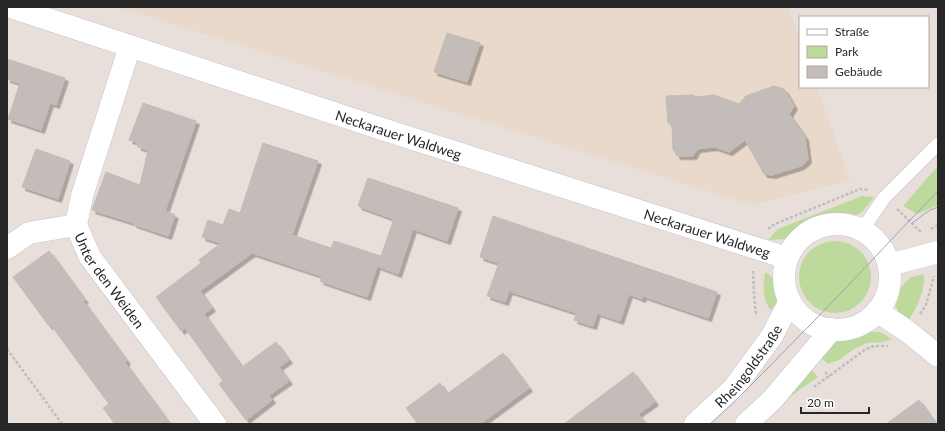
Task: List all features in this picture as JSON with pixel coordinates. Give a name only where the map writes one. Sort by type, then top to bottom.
[{"type":"street","name":"Neckarauer Waldweg","points":[[11,7],[389,132],[787,258]]},
{"type":"street","name":"Unter den Weiden","points":[[130,46],[82,196],[76,225],[90,257],[215,424]]},
{"type":"street","points":[[7,248],[29,234],[76,225]]},
{"type":"street","points":[[824,225],[850,225],[862,230],[870,235],[882,249],[889,265],[890,277],[884,301],[868,320],[857,326],[844,329],[832,329],[821,327],[807,320],[795,310],[786,291],[784,269],[787,258],[793,247],[802,237],[812,230],[824,225]]},
{"type":"street","points":[[889,265],[934,254]]},
{"type":"street","name":"Rheingoldstraße","points":[[695,424],[734,388],[772,336],[790,301]]},
{"type":"street","points":[[877,311],[907,331],[938,356]]},
{"type":"street","points":[[746,424],[772,400],[832,329]]},
{"type":"lane","points":[[862,230],[884,198],[938,144]]},
{"type":"path","points":[[772,336],[760,328],[754,306],[754,267],[765,231],[775,224],[860,189],[874,191],[923,233],[934,254]]},
{"type":"path","points":[[7,349],[62,424]]},
{"type":"shaded area","points":[[118,7],[788,7],[799,37],[799,88],[817,88],[850,180],[752,205]]},
{"type":"green space","points":[[938,166],[938,205],[917,214],[903,206]]},
{"type":"green space","points":[[862,196],[874,197],[862,212],[851,218],[834,215],[819,219],[785,239],[768,240],[778,229]]},
{"type":"green space","points":[[828,241],[842,241],[861,251],[871,270],[871,284],[861,303],[842,313],[828,313],[809,303],[799,284],[799,270],[809,251]]},
{"type":"green space","points":[[765,272],[773,278],[778,289],[778,303],[770,310],[764,291]]},
{"type":"green space","points":[[924,274],[920,298],[909,320],[899,314],[895,303],[899,289],[911,277]]},
{"type":"green space","points":[[863,332],[880,332],[892,339],[883,342],[867,343],[854,349],[839,360],[828,364],[819,356],[829,344],[841,338]]},
{"type":"green space","points":[[809,368],[818,377],[777,406]]},
{"type":"building","points":[[447,33],[480,43],[467,82],[434,72]]},
{"type":"building","points":[[7,59],[65,78],[56,105],[50,103],[41,130],[8,119],[20,83],[7,79]]},
{"type":"building","points":[[774,86],[784,89],[794,106],[789,114],[805,137],[808,160],[801,166],[772,175],[764,174],[745,140],[729,152],[714,147],[697,149],[693,156],[677,156],[673,149],[672,125],[668,123],[666,96],[693,95],[696,97],[714,95],[739,104],[746,96]]},
{"type":"building","points":[[143,103],[196,121],[165,211],[175,215],[168,236],[133,224],[134,223],[92,210],[106,172],[140,185],[148,150],[138,147],[137,142],[129,140]]},
{"type":"building","points":[[263,143],[318,161],[292,235],[331,248],[334,241],[381,256],[394,219],[358,206],[368,178],[458,208],[447,241],[413,229],[398,274],[377,266],[367,297],[320,281],[322,276],[252,253],[200,291],[212,308],[204,314],[242,367],[276,342],[289,360],[279,367],[289,381],[269,395],[272,400],[246,420],[219,384],[223,381],[185,328],[181,331],[156,297],[201,263],[199,260],[221,243],[202,237],[208,220],[223,225],[229,209],[240,213]]},
{"type":"building","points":[[36,149],[70,161],[58,199],[22,187]]},
{"type":"building","points":[[493,216],[717,292],[708,318],[643,296],[642,299],[629,294],[620,321],[597,313],[593,326],[574,320],[577,313],[509,291],[505,302],[487,296],[499,263],[480,257]]},
{"type":"building","points":[[49,251],[127,361],[125,363],[170,424],[115,424],[103,408],[109,404],[51,325],[49,326],[13,277]]},
{"type":"building","points":[[503,353],[529,388],[480,424],[418,424],[406,408],[440,383],[447,394]]},
{"type":"building","points":[[633,372],[655,402],[638,414],[646,424],[564,424]]},
{"type":"building","points":[[919,400],[936,424],[886,424]]},
{"type":"tram line","points":[[710,424],[812,323],[938,191]]},
{"type":"tram line","points":[[912,223],[930,210],[938,207]]}]
